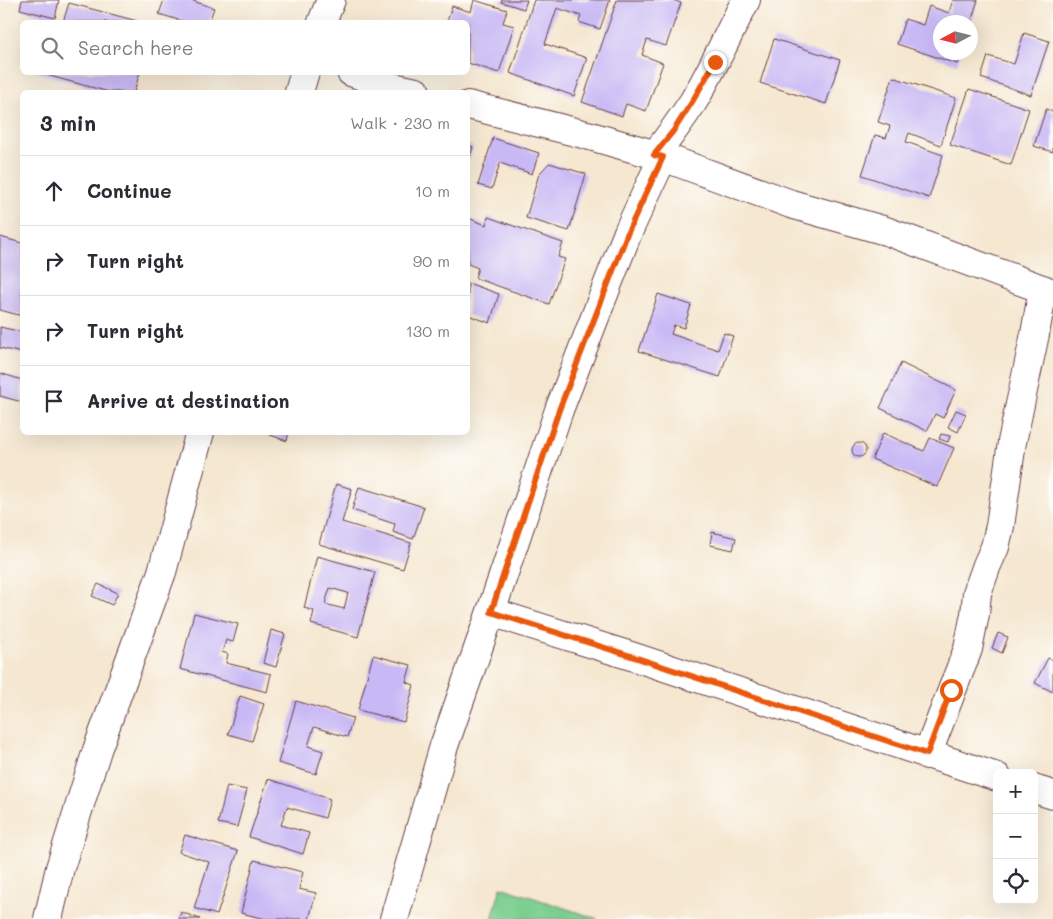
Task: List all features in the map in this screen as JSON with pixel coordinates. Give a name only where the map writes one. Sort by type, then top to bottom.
[{"type":"street","points":[[323,20],[331,0]]},
{"type":"street","points":[[394,919],[444,746],[559,410],[659,156],[715,62],[746,0]]},
{"type":"street","points":[[300,90],[304,75]]},
{"type":"street","points":[[359,75],[388,86],[407,90]]},
{"type":"street","points":[[470,106],[587,135],[659,156],[791,204],[886,231],[1048,291],[1035,334],[1012,442],[995,547],[977,593],[968,648],[927,754]]},
{"type":"street","points":[[48,919],[60,868],[97,750],[162,572],[199,435]]},
{"type":"street","points":[[491,612],[993,776]]},
{"type":"street","points":[[1038,790],[1053,794]]},
{"type":"green space","points":[[501,887],[598,919],[492,919]]},
{"type":"building","points":[[22,0],[59,0],[55,18],[20,9]]},
{"type":"building","points":[[164,0],[193,0],[214,8],[210,20],[178,20],[159,14]]},
{"type":"building","points":[[474,0],[507,10],[503,23],[514,26],[499,73],[470,64],[470,20],[448,20],[452,6],[471,12]]},
{"type":"building","points":[[502,0],[527,0],[524,9],[501,2]]},
{"type":"building","points":[[534,0],[610,0],[600,29],[579,22],[581,16],[557,8],[545,44],[587,58],[574,96],[510,73]]},
{"type":"building","points":[[617,0],[673,0],[681,3],[666,46],[647,40],[642,55],[663,63],[646,111],[626,104],[622,116],[582,102]]},
{"type":"building","points":[[953,0],[978,0],[973,15],[933,15],[933,56],[897,44],[905,19],[923,25],[929,6],[949,13]]},
{"type":"building","points":[[69,3],[133,20],[64,20]]},
{"type":"building","points":[[1024,33],[1049,41],[1031,95],[981,78],[988,56],[1014,64]]},
{"type":"building","points":[[774,39],[840,60],[826,104],[760,83]]},
{"type":"building","points":[[945,60],[958,60],[957,64]]},
{"type":"building","points":[[46,75],[139,75],[135,90],[102,90]]},
{"type":"building","points":[[893,77],[956,98],[941,145],[909,133],[906,142],[943,155],[929,198],[862,175],[875,135],[886,138],[890,126],[878,122]]},
{"type":"building","points":[[969,89],[1029,109],[1011,165],[950,145]]},
{"type":"building","points":[[1046,109],[1053,112],[1053,152],[1034,146]]},
{"type":"building","points":[[493,138],[539,153],[532,174],[500,163],[492,189],[478,185]]},
{"type":"building","points":[[549,163],[586,174],[569,231],[526,218],[539,174]]},
{"type":"building","points":[[488,217],[563,243],[558,257],[565,259],[549,304],[475,278],[478,268],[470,265],[470,219],[486,225]]},
{"type":"building","points":[[0,237],[20,242],[20,315],[0,310]]},
{"type":"building","points":[[470,284],[499,294],[490,323],[470,316]]},
{"type":"building","points":[[658,294],[691,305],[684,328],[674,325],[671,334],[718,350],[724,333],[733,336],[720,377],[639,351]]},
{"type":"building","points":[[0,327],[20,332],[20,353],[0,348]]},
{"type":"building","points":[[901,363],[956,390],[943,418],[935,414],[927,431],[880,408]]},
{"type":"building","points":[[0,373],[20,379],[20,401],[0,396]]},
{"type":"building","points":[[956,410],[966,414],[958,432],[948,427]]},
{"type":"building","points":[[883,433],[924,451],[930,438],[954,448],[937,487],[872,459]]},
{"type":"building","points":[[941,434],[950,436],[948,442],[939,439]]},
{"type":"building","points":[[270,435],[288,435],[287,441]]},
{"type":"building","points":[[859,443],[864,445],[866,450],[864,455],[859,457],[854,455],[852,450],[854,445]]},
{"type":"building","points":[[336,484],[352,489],[342,522],[411,543],[403,569],[319,544]]},
{"type":"building","points":[[359,487],[424,507],[413,539],[393,532],[395,524],[352,510]]},
{"type":"building","points":[[712,532],[736,538],[733,550],[710,545]]},
{"type":"building","points":[[317,556],[375,572],[358,637],[311,624],[314,611],[304,608]],"holes":[[[330,588],[348,593],[344,609],[325,604]]]},
{"type":"building","points":[[98,584],[118,593],[112,605],[92,596]]},
{"type":"building","points":[[194,613],[238,624],[233,642],[226,640],[222,652],[228,654],[226,663],[271,674],[267,692],[180,669]]},
{"type":"building","points":[[271,630],[285,634],[276,667],[263,663]]},
{"type":"building","points":[[998,633],[1008,637],[1002,653],[992,648]]},
{"type":"building","points":[[373,655],[411,665],[406,682],[414,685],[404,722],[358,710]]},
{"type":"building","points":[[1048,658],[1053,660],[1053,692],[1035,683]]},
{"type":"building","points":[[240,696],[264,704],[252,741],[228,734]]},
{"type":"building","points":[[296,701],[353,718],[347,737],[314,727],[308,746],[323,751],[316,774],[278,763]]},
{"type":"building","points":[[268,779],[330,799],[325,818],[287,807],[281,825],[309,833],[303,854],[249,837]]},
{"type":"building","points":[[227,786],[247,790],[237,827],[218,823]]},
{"type":"building","points":[[185,835],[238,851],[217,915],[194,908],[209,862],[179,852]]},
{"type":"building","points":[[254,860],[303,872],[299,889],[316,893],[309,919],[266,919],[241,913]]},
{"type":"building","points":[[181,912],[200,919],[179,919]]},
{"type":"route","points":[[715,62],[674,130],[654,155],[663,157],[628,232],[559,410],[491,612],[631,656],[927,754],[951,690]]}]
